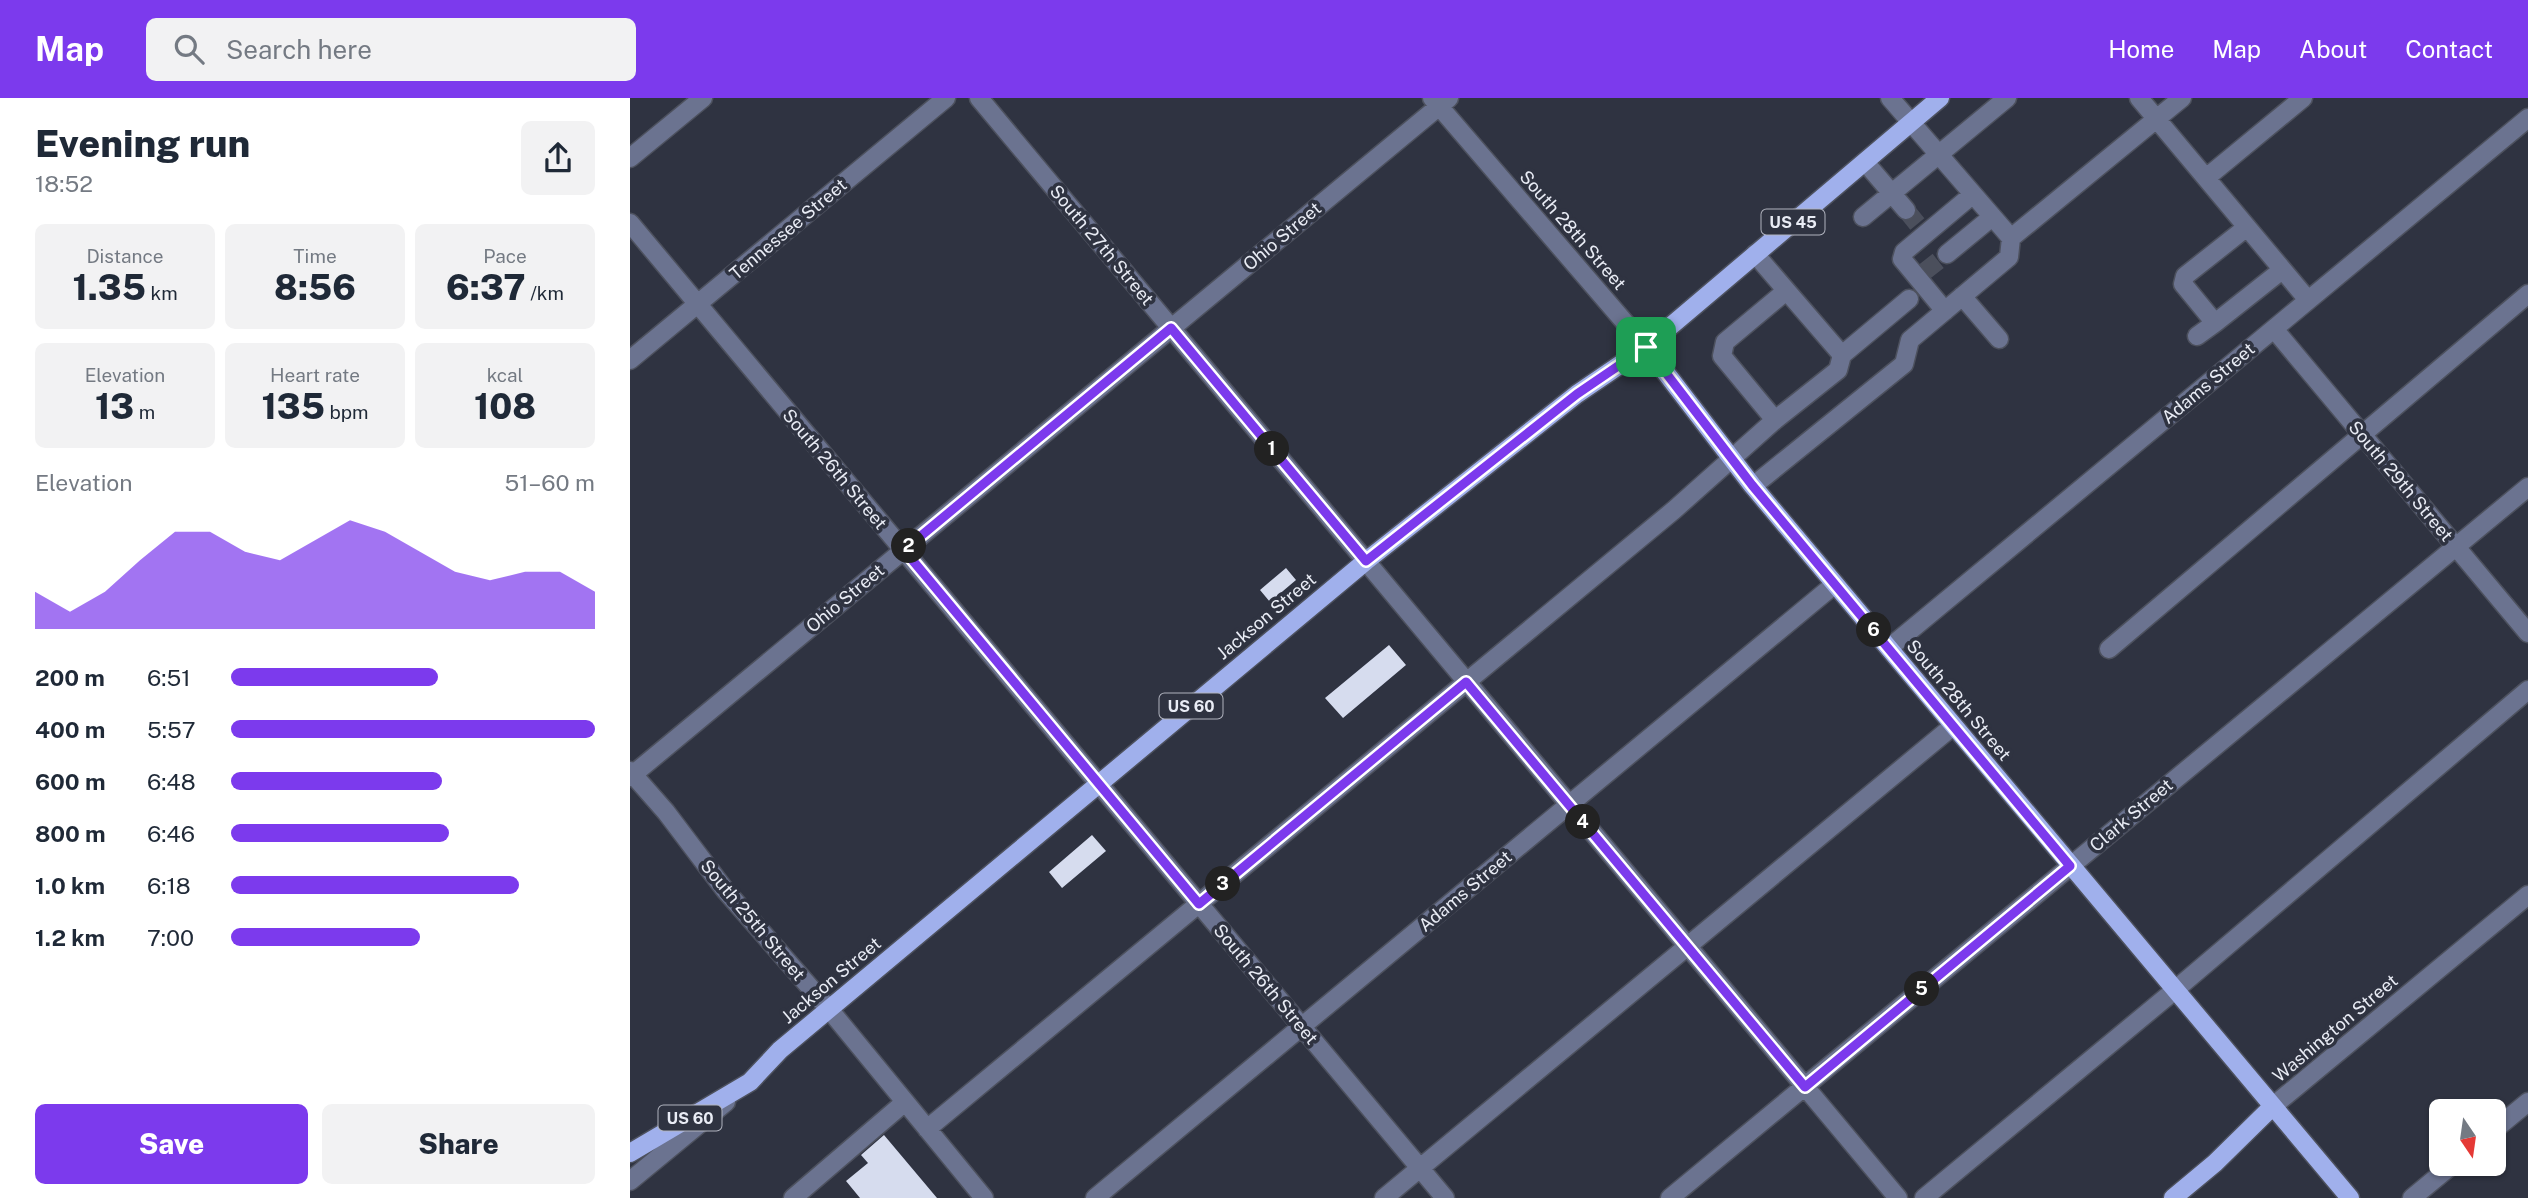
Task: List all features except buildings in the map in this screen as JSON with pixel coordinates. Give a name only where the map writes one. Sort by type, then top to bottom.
[{"type":"main road","name":"Jackson Street","points":[[750,1082],[780,1050],[1366,561],[1577,394],[1646,347],[1940,98]]},
{"type":"main road","name":"South 28th Street","points":[[1646,347],[1753,486],[2350,1198]]},
{"type":"main road","name":"US 60","points":[[630,1153],[750,1082]]},
{"type":"main road","name":"Washington Street","points":[[2173,1198],[2215,1163],[2272,1107]]},
{"type":"street","points":[[630,158],[703,98]]},
{"type":"street","name":"Tennessee Street","points":[[630,360],[946,98]]},
{"type":"street","name":"South 27th Street","points":[[979,98],[1898,1198]]},
{"type":"street","points":[[1890,98],[2011,239]]},
{"type":"street","points":[[1863,217],[2007,98]]},
{"type":"street","points":[[2139,98],[2308,300]]},
{"type":"street","points":[[1753,486],[1904,364],[1910,340],[2009,257],[2011,239],[2182,98]]},
{"type":"street","points":[[2206,178],[2303,98]]},
{"type":"street","name":"Ohio Street","points":[[631,774],[1171,328],[1440,101]]},
{"type":"street","name":"South 28th Street","points":[[1440,101],[1646,347]]},
{"type":"street","name":"Adams Street","points":[[1889,648],[2528,118]]},
{"type":"street","points":[[1865,162],[1906,210]]},
{"type":"street","points":[[1945,311],[1921,274],[1902,259],[1904,252],[1922,230],[1972,195]]},
{"type":"street","points":[[1947,254],[1992,217]]},
{"type":"street","name":"South 26th Street","points":[[630,223],[1445,1198]]},
{"type":"street","points":[[2215,323],[2183,284],[2185,276],[2248,227]]},
{"type":"street","points":[[1755,254],[1842,355]]},
{"type":"street","points":[[2197,336],[2283,270]]},
{"type":"street","points":[[1775,420],[1723,356],[1725,342],[1786,291]]},
{"type":"street","points":[[2109,649],[2528,294]]},
{"type":"street","points":[[1962,296],[1999,339]]},
{"type":"street","points":[[927,1129],[1838,370],[1842,355],[1909,299]]},
{"type":"street","name":"South 29th Street","points":[[2274,329],[2528,633]]},
{"type":"street","name":"Clark Street","points":[[1670,1198],[2528,487]]},
{"type":"street","name":"Adams Street","points":[[1095,1198],[1835,584]]},
{"type":"street","points":[[1924,1198],[2528,691]]},
{"type":"street","points":[[1384,1198],[1953,726]]},
{"type":"street","name":"South 25th Street","points":[[631,774],[666,812],[725,890],[829,1009],[984,1198]]},
{"type":"street","name":"Washington Street","points":[[2272,1107],[2528,895]]},
{"type":"street","name":"Jackson Street","points":[[630,1181],[750,1082]]},
{"type":"street","points":[[2506,1120],[2528,1101]]},
{"type":"street","points":[[793,1198],[905,1102]]},
{"type":"street","points":[[2412,1198],[2439,1176]]},
{"type":"tunnel","points":[[1906,210],[1919,226]]},
{"type":"tunnel","points":[[1924,272],[1947,254]]},
{"type":"route","points":[[1171,328],[1366,561],[1577,394],[1646,347],[1752,485],[2070,866],[1805,1087],[1466,682],[1199,904],[904,550],[1171,328]]}]
